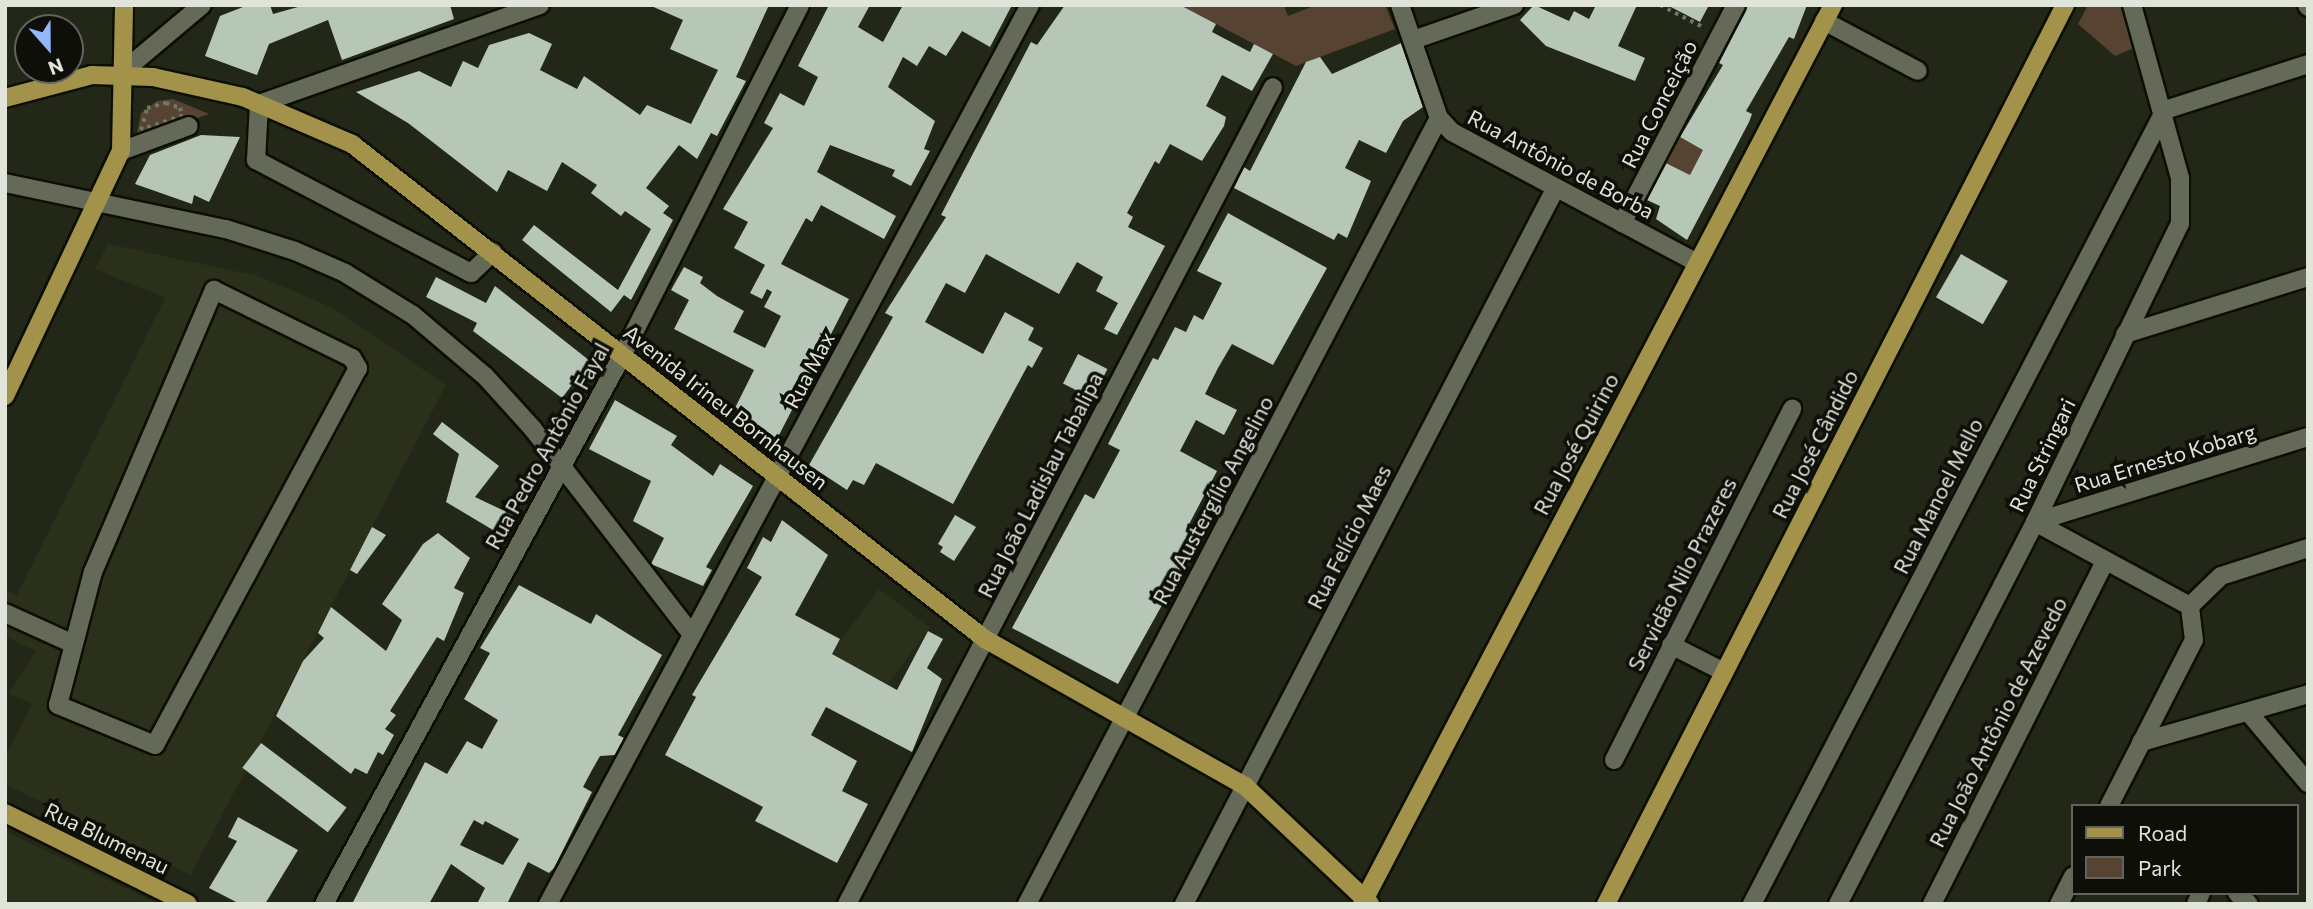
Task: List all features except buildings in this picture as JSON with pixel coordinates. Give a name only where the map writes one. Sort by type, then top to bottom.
[{"type":"main road","points":[[5,396],[101,204],[121,151],[120,74],[124,5]]},
{"type":"main road","name":"Rua José Cândido","points":[[1606,904],[2065,5]]},
{"type":"main road","name":"Rua José Quirino","points":[[1365,902],[1828,13]]},
{"type":"main road","name":"Avenida Irineu Bornhausen","points":[[5,98],[66,80],[120,74],[186,82],[260,104],[352,144],[985,639],[1245,786],[1365,902]]},
{"type":"main road","name":"Rua Blumenau","points":[[5,813],[188,904]]},
{"type":"street","points":[[120,74],[202,5]]},
{"type":"street","points":[[493,252],[471,273],[256,160],[260,104],[540,5]]},
{"type":"street","name":"Rua Pedro Antônio Fayal","points":[[324,904],[623,354],[800,5]]},
{"type":"street","name":"Rua Max","points":[[548,904],[1030,5]]},
{"type":"street","name":"Rua Antônio de Borba","points":[[1399,5],[1439,118],[1452,132],[1554,191],[1697,263]]},
{"type":"street","points":[[1413,40],[1514,5]]},
{"type":"street","name":"Rua Conceição","points":[[1622,223],[1736,5]]},
{"type":"street","name":"Rua Stringari","points":[[1838,904],[2035,522],[2125,334],[2174,240],[2183,210],[2165,110],[2132,5]]},
{"type":"street","points":[[1828,13],[1918,71]]},
{"type":"street","points":[[2165,110],[2308,64]]},
{"type":"street","name":"Rua João Ladislau Tabalipa","points":[[847,904],[1273,87]]},
{"type":"street","name":"Rua Manoel Mello","points":[[1752,904],[2165,110]]},
{"type":"street","name":"Rua Austergílio Angelino","points":[[1027,904],[1439,118]]},
{"type":"street","points":[[121,151],[189,126]]},
{"type":"street","points":[[5,183],[226,229],[345,273],[446,340],[562,465],[692,635]]},
{"type":"street","name":"Rua Felício Maes","points":[[1184,904],[1554,191]]},
{"type":"street","points":[[2125,334],[2308,277]]},
{"type":"street","points":[[214,290],[356,362],[358,368],[155,745],[58,705],[71,643],[93,572],[214,290]]},
{"type":"street","name":"Servidão Nilo Prazeres","points":[[1614,760],[1792,409]]},
{"type":"street","name":"Rua Ernesto Kobarg","points":[[2035,522],[2308,437]]},
{"type":"street","points":[[2035,522],[2190,607]]},
{"type":"street","points":[[2190,607],[2221,576],[2308,548]]},
{"type":"street","name":"Rua João Antônio de Azevedo","points":[[1932,904],[2105,561]]},
{"type":"street","points":[[2110,804],[2193,640],[2190,607]]},
{"type":"street","points":[[5,613],[71,643]]},
{"type":"street","points":[[1671,645],[1724,672]]},
{"type":"street","points":[[2141,742],[2308,694]]},
{"type":"street","points":[[2249,713],[2308,783]]},
{"type":"street","points":[[2059,904],[2072,878]]},
{"type":"path","points":[[1660,5],[1720,36]]},
{"type":"shaded area","points":[[108,244],[258,276],[333,308],[446,385],[191,875],[5,784],[5,756],[32,704],[9,694],[36,651],[5,636],[5,590],[17,595],[165,298],[95,269]]},
{"type":"shaded area","points":[[879,589],[930,628],[881,692],[830,654]]},
{"type":"shaded area","points":[[5,831],[159,904],[5,904]]},
{"type":"green space","points":[[1180,5],[1284,5],[1288,16],[1316,5],[1385,5],[1395,29],[1296,66]]},
{"type":"green space","points":[[2088,5],[2121,5],[2134,48],[2115,56],[2078,24]]},
{"type":"green space","points":[[173,99],[209,114],[136,139],[141,113],[157,101]]},
{"type":"green space","points":[[1678,136],[1711,154],[1697,162],[1690,175],[1665,162]]}]
